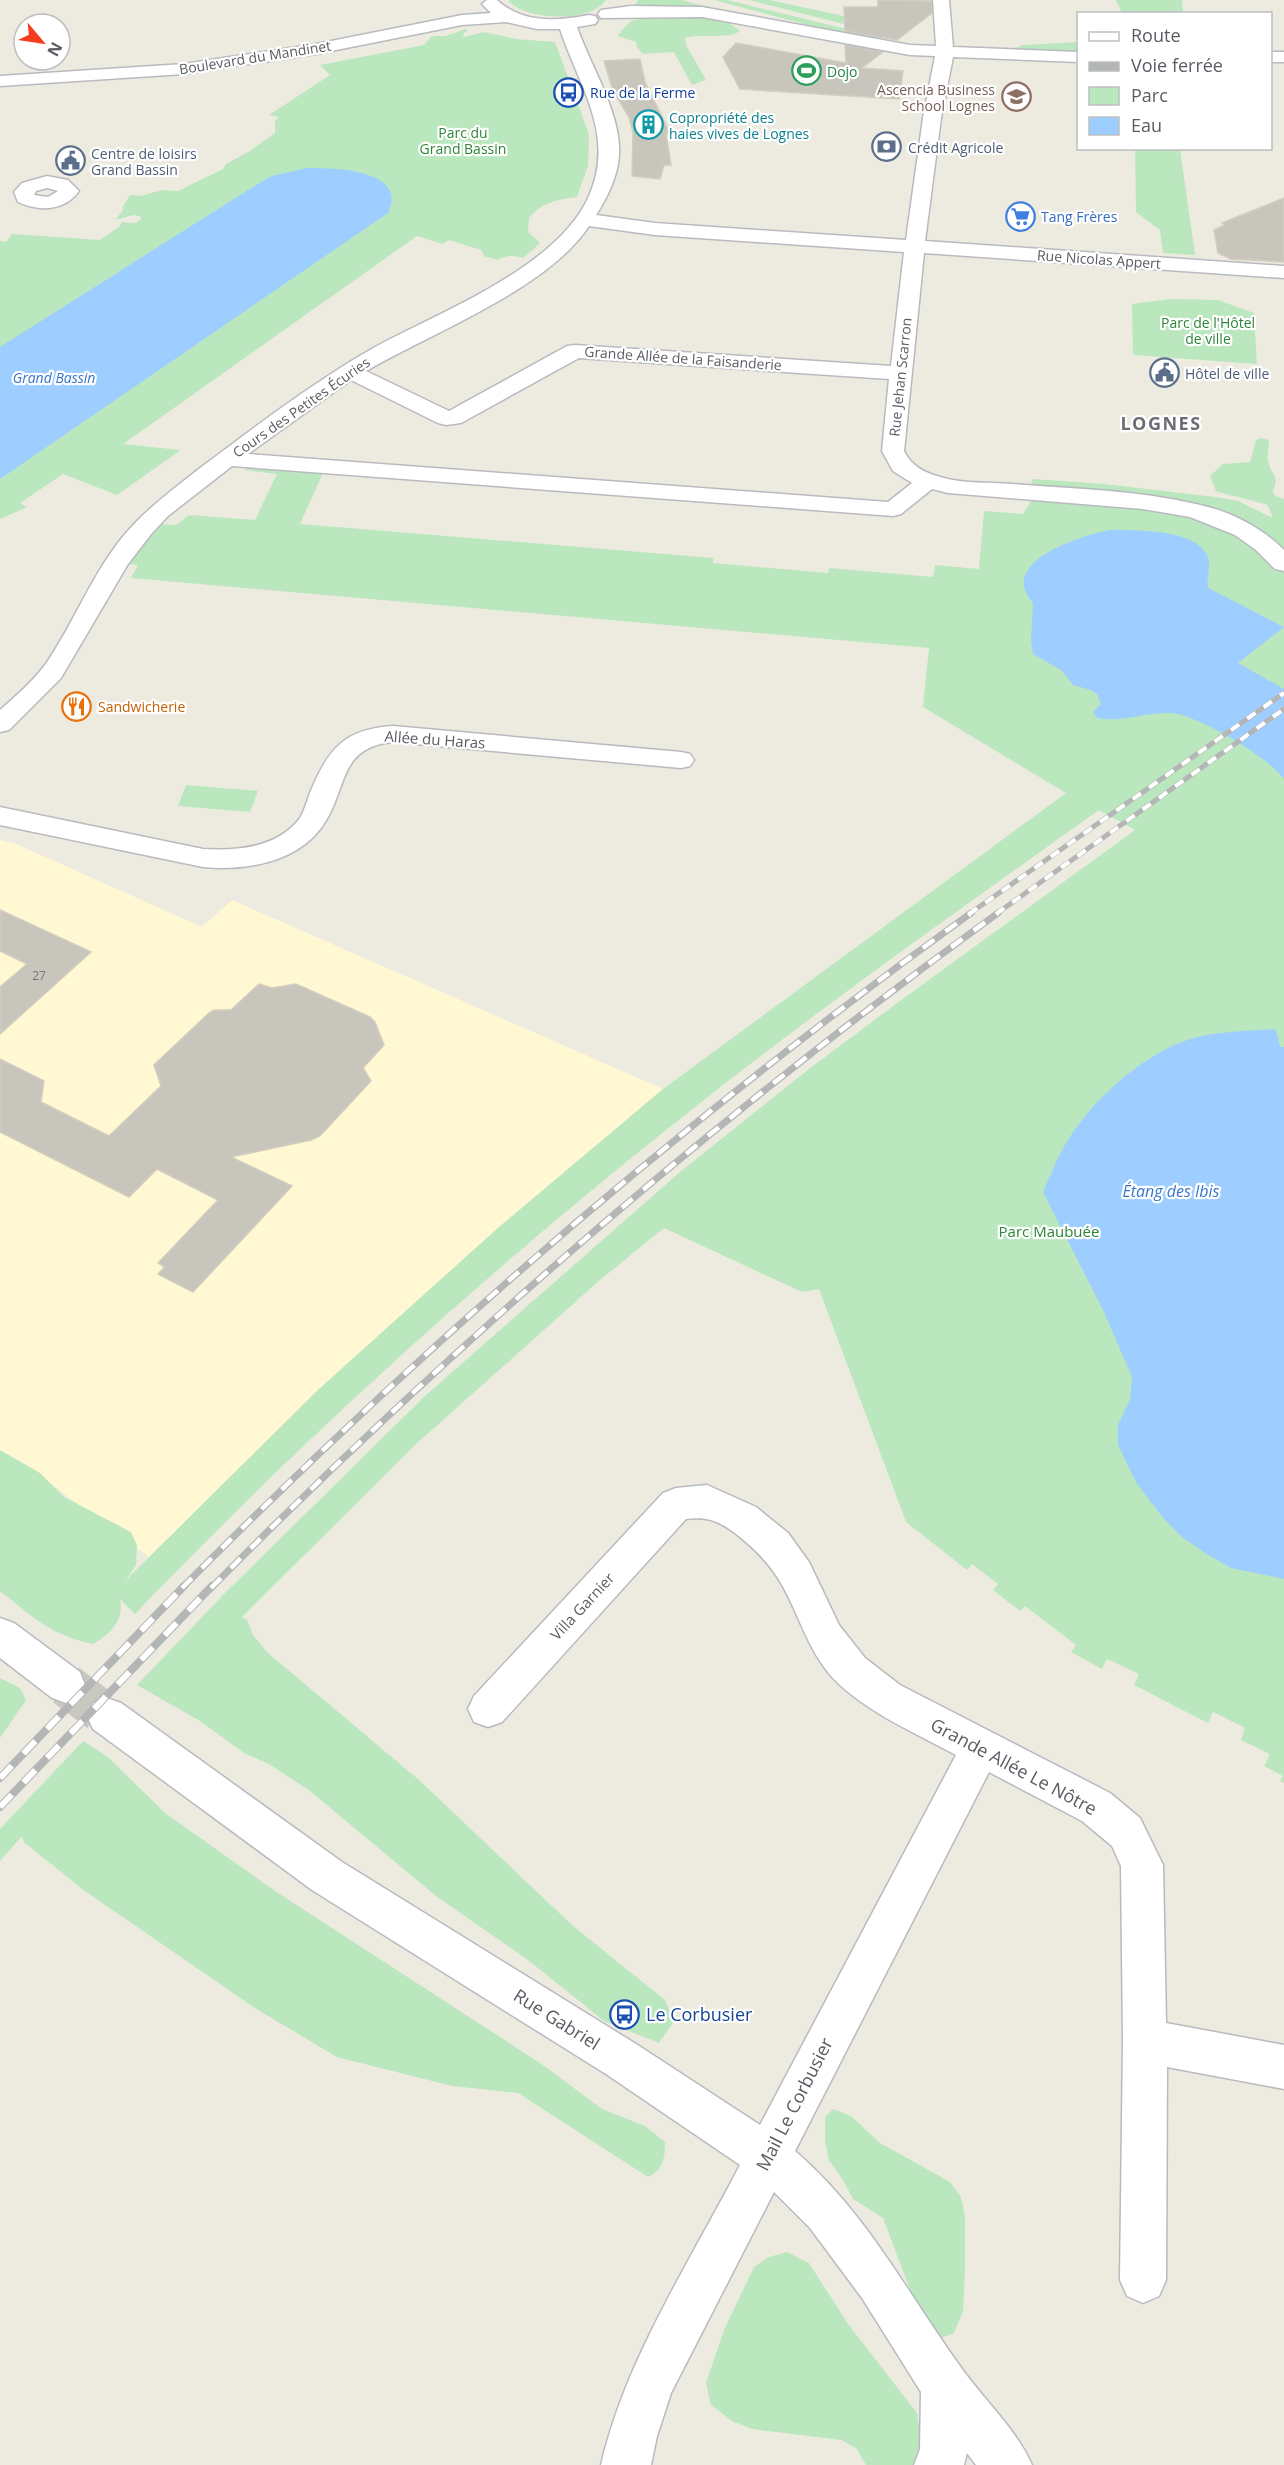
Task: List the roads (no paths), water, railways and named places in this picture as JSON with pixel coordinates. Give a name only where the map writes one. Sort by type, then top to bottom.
[{"type":"street","points":[[489,0],[494,8],[508,16],[529,22],[567,24],[607,14],[615,10],[623,0]]},
{"type":"street","points":[[699,0],[774,19],[810,32]]},
{"type":"street","name":"Rue Jehan Scarron","points":[[941,0],[944,56],[932,118],[915,246],[893,451],[895,460],[903,468],[928,482],[948,486],[1116,499],[1194,509],[1218,517],[1251,533],[1274,552],[1284,564]]},
{"type":"street","name":"Boulevard du Mandinet","points":[[0,66],[108,64],[220,52],[399,20],[460,3]]},
{"type":"street","points":[[607,14],[632,11],[702,12],[944,56],[1077,57]]},
{"type":"street","name":"Boulevard du Mandinet","points":[[0,81],[195,68],[316,49],[462,20],[508,16]]},
{"type":"street","name":"Cours des Petites Écuries","points":[[0,724],[41,685],[56,666],[103,581],[134,536],[160,511],[350,371],[387,348],[483,301],[522,278],[553,252],[585,220],[603,183],[610,155],[606,128],[567,24]]},
{"type":"street","points":[[585,220],[655,229],[915,246]]},
{"type":"street","name":"Rue Nicolas Appert","points":[[915,246],[1284,272]]},
{"type":"street","name":"Grande Allée de la Faisanderie","points":[[350,371],[446,418],[453,418],[575,351],[901,373]]},
{"type":"street","points":[[228,459],[474,469],[893,508],[928,482]]},
{"type":"street","name":"Allée du Haras","points":[[0,816],[203,858],[244,858],[272,849],[298,834],[313,820],[341,754],[360,741],[373,736],[393,734],[681,760]]},
{"type":"street","name":"Grande Allée Le Nôtre","points":[[676,1504],[707,1502],[743,1518],[775,1544],[796,1574],[825,1637],[852,1670],[886,1698],[980,1749],[1096,1807],[1126,1832],[1142,1865],[1145,2041],[1143,2280]]},
{"type":"street","name":"Villa Garnier","points":[[488,1709],[676,1504]]},
{"type":"street","points":[[0,1635],[66,1685]]},
{"type":"street","name":"Rue Gabriel","points":[[107,1716],[327,1876],[621,2059],[766,2156],[800,2185],[826,2212],[878,2282],[945,2386],[1007,2465]]},
{"type":"street","name":"Mail Le Corbusier","points":[[626,2465],[631,2434],[652,2382],[766,2156],[980,1749]]},
{"type":"street","points":[[1145,2041],[1284,2067]]},
{"type":"street","points":[[939,2465],[944,2449],[945,2386]]},
{"type":"water","name":"Grand Bassin","points":[[307,168],[350,171],[378,179],[388,187],[392,198],[388,213],[0,479],[0,347],[256,185],[272,176]]},
{"type":"water","points":[[1110,530],[1163,533],[1190,540],[1200,546],[1207,555],[1208,588],[1284,627],[1238,663],[1284,689],[1284,779],[1276,770],[1231,738],[1182,715],[1161,713],[1115,719],[1097,718],[1093,712],[1101,704],[1097,694],[1073,685],[1061,670],[1033,654],[1031,641],[1033,603],[1025,588],[1025,575],[1034,563],[1064,544]]},
{"type":"water","name":"Étang des Ibis","points":[[1276,1029],[1280,1047],[1284,1047],[1284,1579],[1231,1568],[1205,1553],[1182,1537],[1164,1519],[1137,1484],[1118,1445],[1118,1425],[1130,1400],[1132,1377],[1103,1310],[1043,1192],[1062,1151],[1081,1121],[1111,1088],[1147,1060],[1187,1040],[1207,1035]]},
{"type":"tunnel","points":[[66,1685],[107,1716]]},
{"type":"railway","points":[[969,914],[1284,693]]},
{"type":"railway","points":[[996,914],[1284,709]]},
{"type":"railway","points":[[184,1586],[369,1407],[563,1234],[763,1069],[971,913]]},
{"type":"railway","points":[[211,1588],[397,1407],[591,1234],[791,1070],[998,913]]},
{"type":"railway","points":[[0,1778],[184,1586]]},
{"type":"railway","points":[[0,1807],[212,1586]]},
{"type":"place","name":"Dojo","points":[[806,71]]},
{"type":"place","name":"Rue de la Ferme","points":[[569,92]]},
{"type":"place","name":"Ascencia Business School Lognes","points":[[1016,97]]},
{"type":"place","name":"Copropriété des haies vives de Lognes","points":[[648,125]]},
{"type":"place","name":"Crédit Agricole","points":[[887,147]]},
{"type":"place","name":"Centre de loisirs Grand Bassin","points":[[70,161]]},
{"type":"place","name":"Tang Frères","points":[[1020,216]]},
{"type":"place","name":"Hôtel de ville","points":[[1164,373]]},
{"type":"place","name":"Sandwicherie","points":[[77,706]]},
{"type":"place","name":"Le Corbusier","points":[[625,2014]]},
{"type":"district","name":"LOGNES","points":[[1161,423]]},
{"type":"park label","name":"Parc du Grand Bassin","points":[[463,140]]},
{"type":"park label","name":"Parc de l'Hôtel de ville","points":[[1208,330]]},
{"type":"park label","name":"Parc Maubuée","points":[[1049,1231]]}]
